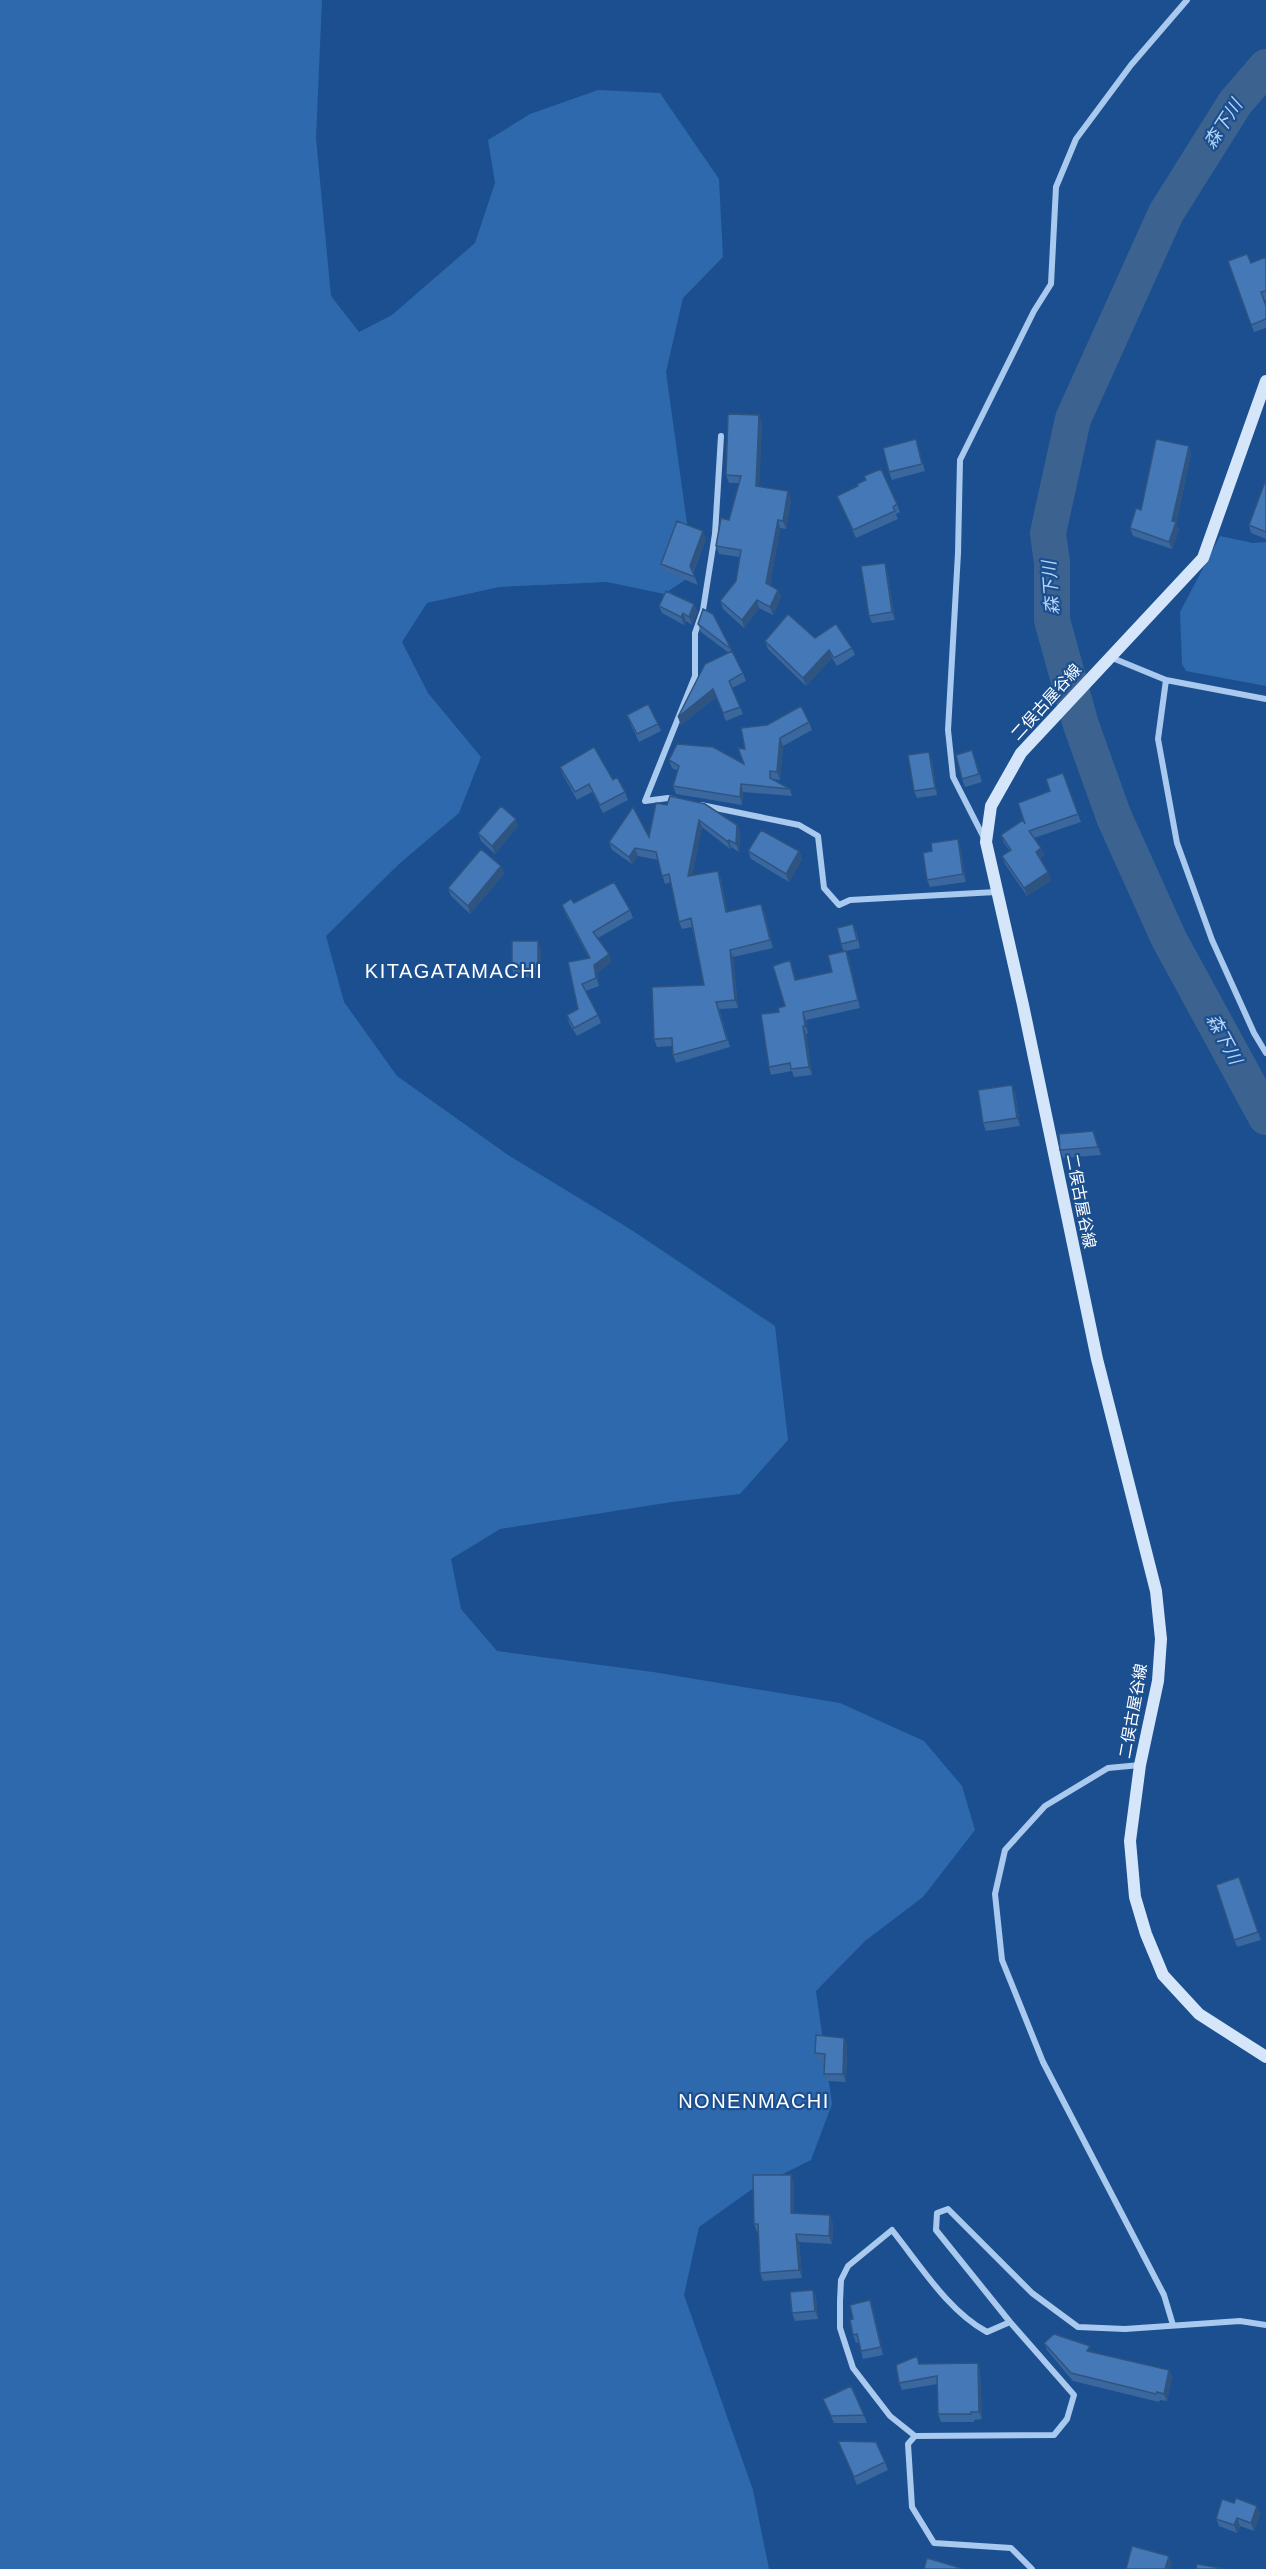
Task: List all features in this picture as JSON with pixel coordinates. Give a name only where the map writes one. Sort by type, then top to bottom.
[{"type":"main road","name":"二俣古屋谷線","points":[[1266,381],[1203,558],[1021,753],[991,806],[986,842],[1097,1359],[1156,1592],[1161,1639],[1158,1681],[1140,1765],[1130,1841],[1136,1897],[1146,1934],[1163,1975],[1199,2014],[1266,2057]]},
{"type":"street","points":[[986,842],[953,777],[948,730],[958,553],[960,460],[1034,311],[1051,285],[1056,187],[1076,140],[1131,65],[1187,0]]},
{"type":"street","points":[[679,800],[668,798],[645,801],[695,676],[695,633],[703,610],[715,534],[721,435]]},
{"type":"street","points":[[1110,657],[1166,680],[1266,699]]},
{"type":"street","points":[[1166,680],[1158,739],[1177,843],[1212,940],[1266,1053]]},
{"type":"street","points":[[690,803],[799,825],[818,836],[824,888],[839,905],[850,900],[996,892]]},
{"type":"street","points":[[1140,1765],[1108,1768],[1045,1806],[1005,1850],[995,1894],[1002,1960],[1011,1985],[1043,2062],[1164,2295],[1173,2325]]},
{"type":"street","points":[[1010,2322],[987,2332],[973,2324],[942,2291],[892,2230],[848,2266],[841,2280],[840,2328],[853,2368],[890,2416],[915,2436],[1054,2435],[1067,2419],[1074,2395],[1010,2322],[936,2230],[937,2213],[948,2210],[1032,2294],[1078,2327],[1125,2329],[1240,2321],[1266,2325]]},
{"type":"street","points":[[915,2436],[908,2444],[912,2507],[934,2543],[1011,2548],[1032,2569]]},
{"type":"shaded area","points":[[0,0],[322,0],[316,138],[331,296],[359,332],[392,315],[475,243],[495,183],[488,140],[530,114],[598,90],[660,93],[719,179],[723,257],[683,298],[666,372],[694,574],[664,594],[607,582],[499,587],[427,603],[402,642],[428,693],[481,757],[459,813],[399,864],[326,936],[344,1002],[397,1076],[508,1155],[630,1229],[775,1326],[788,1440],[740,1494],[672,1502],[500,1529],[451,1559],[461,1609],[497,1651],[653,1672],[840,1703],[924,1741],[962,1786],[975,1830],[923,1897],[865,1941],[816,1991],[832,2104],[811,2160],[751,2190],[699,2227],[684,2295],[753,2490],[769,2569],[0,2569]]},
{"type":"shaded area","points":[[1220,536],[1253,543],[1266,542],[1266,686],[1186,671],[1182,664],[1180,612]]},
{"type":"building","points":[[1247,254],[1251,263],[1266,257],[1266,291],[1261,292],[1266,306],[1266,319],[1251,325],[1228,261]]},
{"type":"building","points":[[728,414],[759,415],[756,486],[788,491],[783,521],[778,520],[766,583],[778,590],[770,607],[757,600],[742,620],[720,601],[736,581],[741,550],[716,546],[721,518],[729,520],[741,476],[726,475]]},
{"type":"building","points":[[916,439],[922,464],[889,472],[883,448]]},
{"type":"building","points":[[1156,439],[1189,446],[1172,521],[1176,522],[1169,542],[1130,528],[1136,508],[1141,510]]},
{"type":"building","points":[[881,469],[897,504],[893,507],[895,511],[853,530],[837,496],[858,486],[857,484],[866,480],[864,476]]},
{"type":"building","points":[[1266,479],[1266,532],[1249,525]]},
{"type":"building","points":[[677,521],[703,531],[690,566],[695,577],[661,564]]},
{"type":"building","points":[[885,563],[892,612],[869,616],[861,566]]},
{"type":"building","points":[[666,591],[694,604],[689,617],[683,613],[681,617],[659,606]]},
{"type":"building","points":[[703,609],[713,614],[731,649],[698,624]]},
{"type":"building","points":[[788,614],[815,638],[836,624],[852,648],[834,658],[829,650],[803,678],[765,641]]},
{"type":"building","points":[[732,651],[743,673],[729,681],[740,707],[723,713],[713,689],[678,717],[705,664]]},
{"type":"building","points":[[648,704],[658,724],[637,734],[627,715]]},
{"type":"building","points":[[801,706],[809,722],[780,738],[777,772],[770,771],[770,778],[790,789],[741,784],[740,797],[673,786],[679,766],[669,760],[677,744],[713,747],[744,764],[738,748],[745,749],[741,728],[767,725]]},
{"type":"building","points":[[594,747],[613,780],[617,777],[625,792],[600,805],[589,784],[575,792],[560,767]]},
{"type":"building","points":[[972,750],[979,774],[962,779],[956,755]]},
{"type":"building","points":[[929,752],[935,788],[914,791],[908,755]]},
{"type":"building","points":[[1063,773],[1078,814],[1029,831],[1041,848],[1036,852],[1048,872],[1024,888],[1002,856],[1011,850],[1001,835],[1023,820],[1025,824],[1018,803],[1050,791],[1046,779]]},
{"type":"building","points":[[670,796],[705,804],[737,825],[736,844],[727,841],[699,820],[688,876],[718,871],[726,912],[761,904],[770,940],[730,950],[735,1000],[716,1002],[727,1040],[673,1055],[672,1038],[654,1039],[652,987],[704,985],[691,918],[679,922],[669,874],[662,876],[656,852],[635,848],[629,857],[609,842],[633,807],[649,837],[656,803],[667,805]]},
{"type":"building","points":[[501,806],[516,819],[492,846],[478,833]]},
{"type":"building","points":[[761,830],[799,851],[786,874],[748,851]]},
{"type":"building","points":[[958,839],[963,874],[927,880],[923,853],[932,851],[931,843]]},
{"type":"building","points":[[481,849],[501,866],[468,906],[448,888]]},
{"type":"building","points":[[614,882],[630,910],[593,932],[609,954],[594,965],[596,978],[582,984],[598,1015],[574,1028],[567,1015],[578,1009],[568,962],[590,958],[562,905],[571,899],[574,903]]},
{"type":"building","points":[[853,924],[857,940],[841,944],[837,928]]},
{"type":"building","points":[[512,941],[538,941],[538,969],[512,969]]},
{"type":"building","points":[[846,951],[858,1000],[803,1012],[809,1067],[791,1069],[790,1063],[769,1067],[761,1014],[779,1012],[778,1008],[785,1006],[773,966],[790,960],[795,980],[832,972],[828,955]]},
{"type":"building","points":[[1012,1085],[1017,1118],[983,1123],[978,1090]]},
{"type":"building","points":[[1093,1131],[1098,1147],[1060,1150],[1059,1134]]},
{"type":"building","points":[[1239,1877],[1258,1932],[1234,1940],[1216,1885]]},
{"type":"building","points":[[816,2035],[844,2038],[843,2074],[824,2074],[825,2054],[815,2053]]},
{"type":"building","points":[[753,2175],[791,2175],[791,2213],[830,2215],[829,2236],[796,2234],[799,2270],[760,2273],[758,2224],[754,2224]]},
{"type":"building","points":[[813,2290],[815,2311],[792,2313],[790,2292]]},
{"type":"building","points":[[870,2300],[881,2347],[861,2351],[857,2334],[853,2335],[850,2305]]},
{"type":"building","points":[[1054,2334],[1090,2346],[1087,2351],[1169,2370],[1164,2394],[1071,2373],[1044,2343]]},
{"type":"building","points":[[917,2356],[919,2364],[978,2363],[979,2412],[938,2414],[937,2376],[899,2383],[896,2365]]},
{"type":"building","points":[[851,2386],[864,2415],[831,2416],[823,2399]]},
{"type":"building","points":[[838,2441],[876,2442],[885,2462],[854,2477]]},
{"type":"building","points":[[1236,2498],[1257,2506],[1251,2523],[1237,2518],[1234,2525],[1216,2519],[1222,2499],[1234,2503]]},
{"type":"building","points":[[1132,2546],[1169,2556],[1165,2569],[1126,2569]]},
{"type":"building","points":[[927,2558],[964,2569],[924,2569]]},
{"type":"building","points":[[1197,2564],[1226,2569],[1196,2569]]},
{"type":"waterway","name":"森下川","points":[[1266,67],[1235,103],[1166,213],[1073,419],[1048,533],[1052,563],[1052,620],[1081,725],[1114,817],[1169,939],[1266,1117]]},
{"type":"district","name":"KITAGATAMACHI","points":[[454,971]]},
{"type":"district","name":"NONENMACHI","points":[[754,2101]]}]
